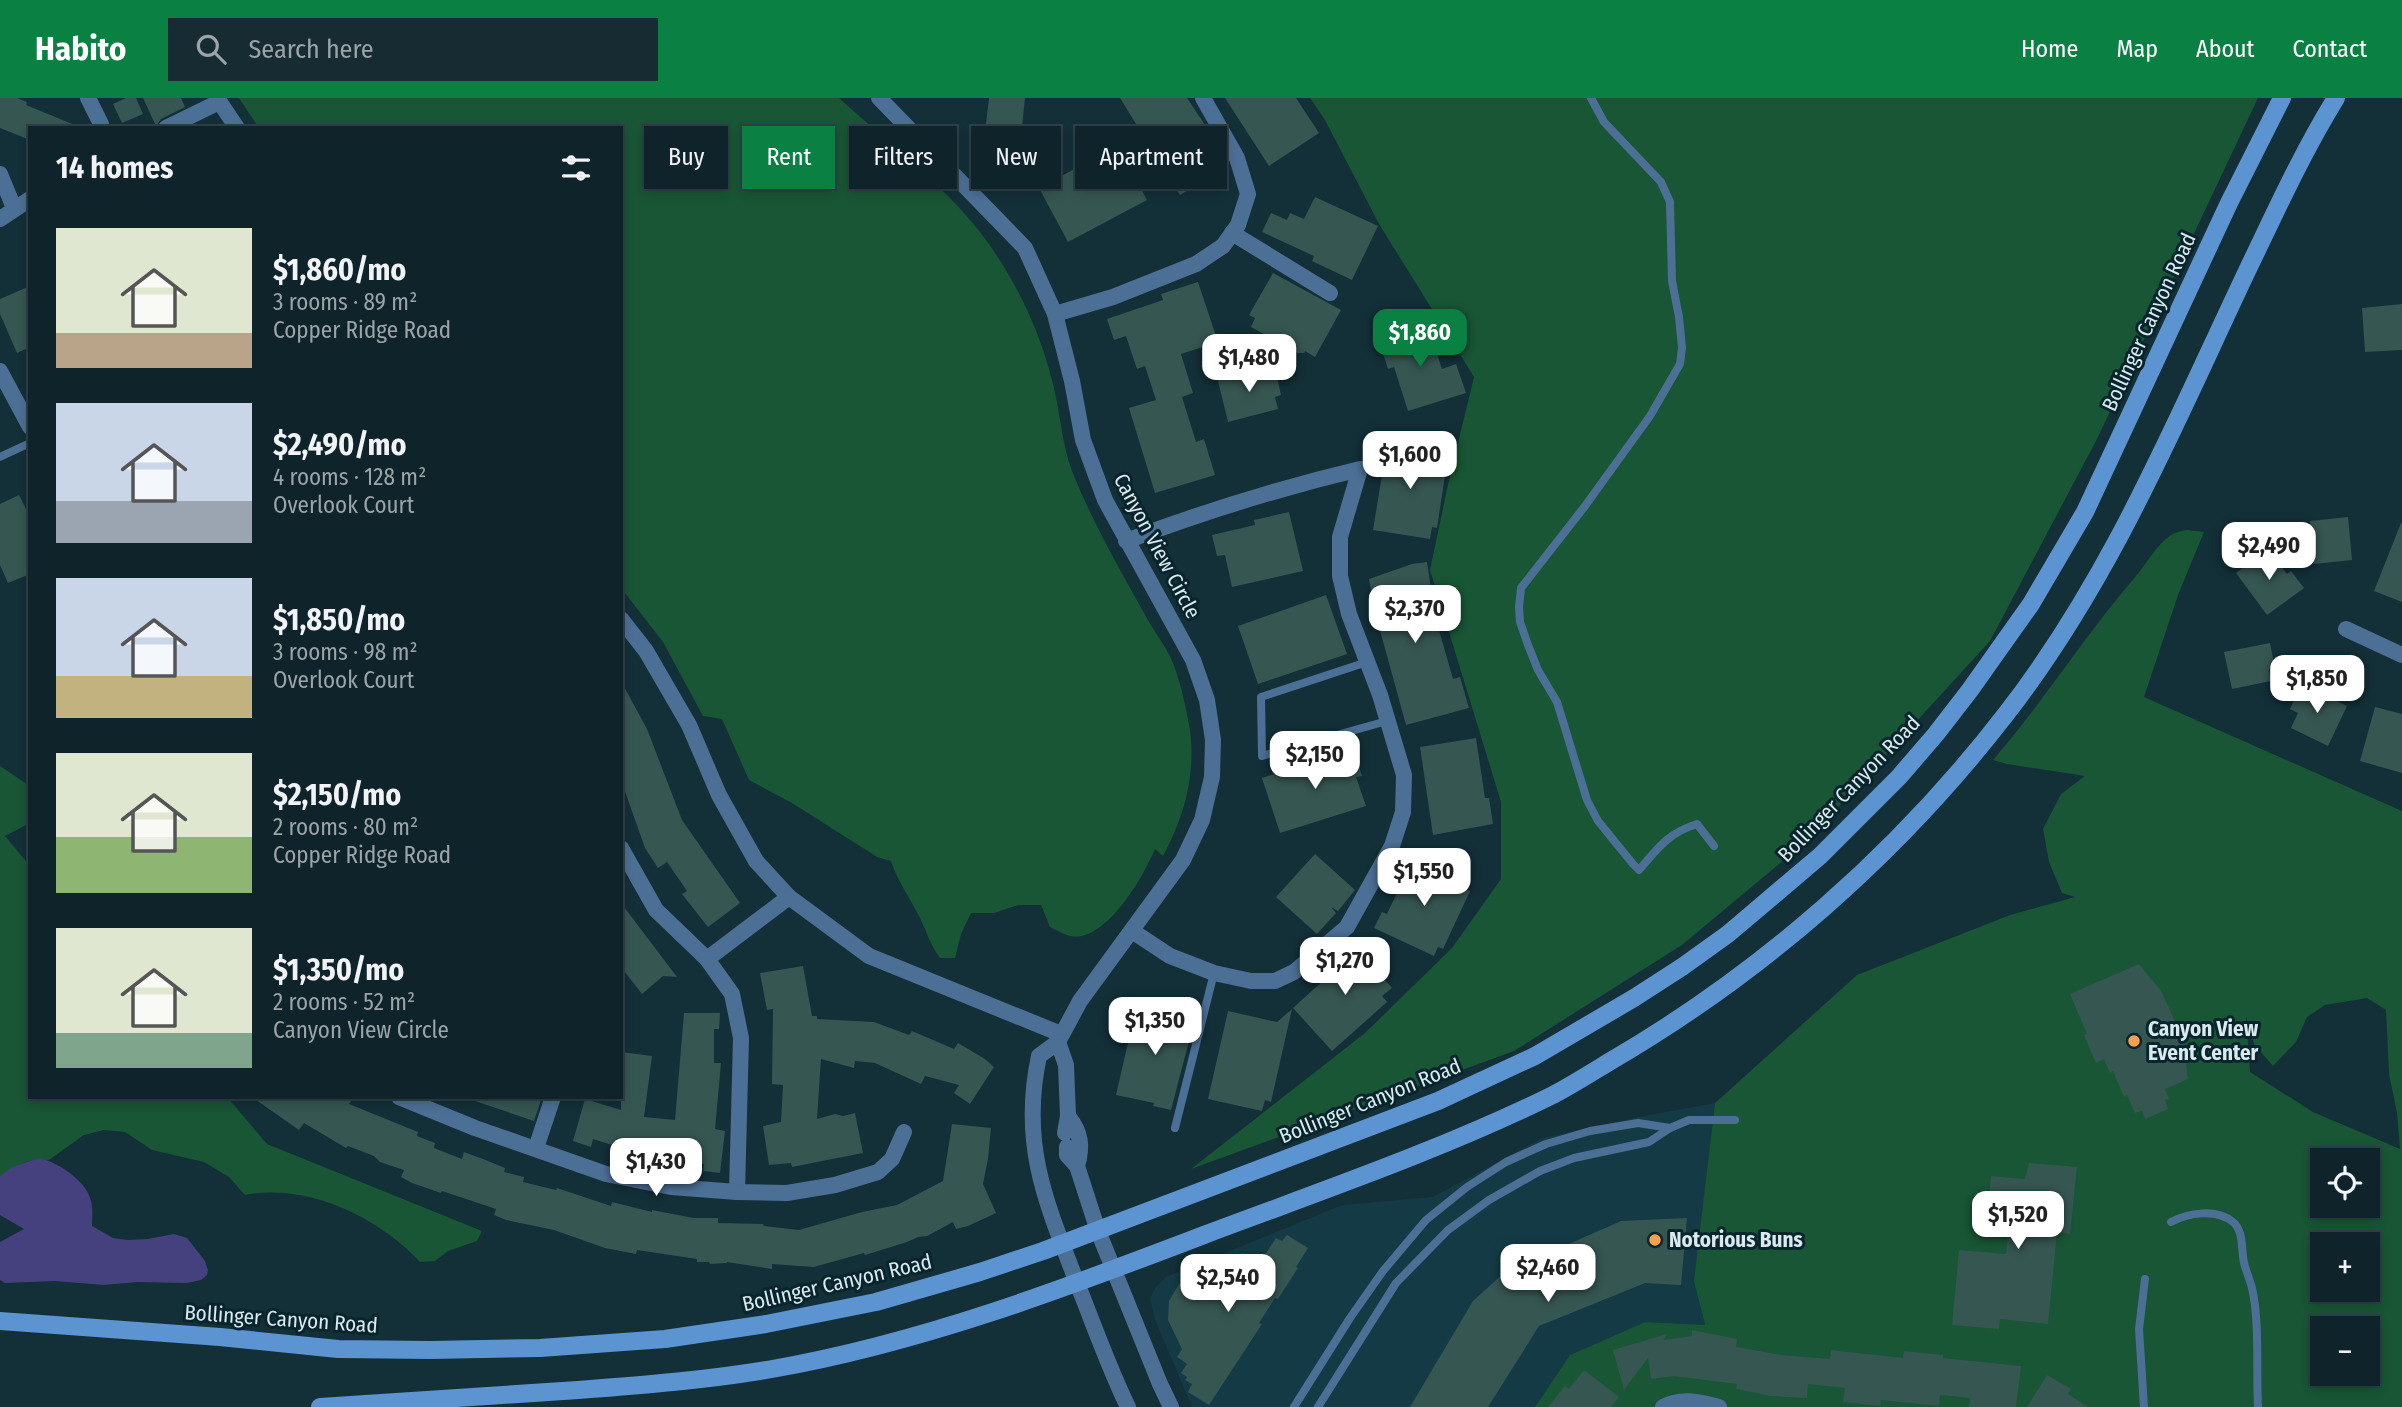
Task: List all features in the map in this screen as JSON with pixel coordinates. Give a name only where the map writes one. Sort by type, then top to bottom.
[{"type":"main road","name":"Bollinger Canyon Road","points":[[0,1321],[219,1337],[338,1349],[430,1350],[540,1348],[665,1339],[766,1324],[876,1302],[980,1272],[1063,1244],[1438,1101],[1535,1056],[1634,998],[1728,934],[1820,856],[1899,777],[1936,734],[2031,604],[2085,512],[2229,203],[2282,98]]},
{"type":"main road","points":[[320,1407],[669,1383],[771,1369],[884,1345],[1113,1270],[1457,1138],[1556,1093],[1658,1034],[1752,967],[1849,887],[1934,801],[2006,714],[2068,627],[2122,535],[2269,225],[2319,125],[2336,98]]},
{"type":"street","points":[[89,98],[101,124]]},
{"type":"street","name":"Canyon View Circle","points":[[879,98],[1025,248],[1055,314],[1083,440],[1105,500],[1193,660],[1207,700],[1213,740],[1212,777],[1202,820],[1183,860],[1080,1001],[1060,1038],[1039,1056],[1033,1085],[1031,1119],[1038,1170],[1077,1282],[1128,1407]]},
{"type":"street","points":[[1055,314],[1114,297],[1196,264],[1223,246],[1238,225],[1248,194],[1237,158],[1203,98]]},
{"type":"street","points":[[170,126],[218,100],[236,126]]},
{"type":"street","points":[[0,174],[14,208]]},
{"type":"street","points":[[0,219],[28,199]]},
{"type":"street","points":[[1232,233],[1330,293]]},
{"type":"street","points":[[0,371],[28,423]]},
{"type":"street","points":[[1126,541],[1191,516],[1278,489],[1360,469],[1340,537],[1340,576],[1349,614],[1404,775],[1403,812],[1392,846],[1347,927],[1294,972],[1275,981],[1251,981],[1214,973],[1170,957],[1132,931]]},
{"type":"street","points":[[623,622],[646,651],[689,725],[719,795],[756,861],[789,897],[869,956],[1060,1038],[1066,1065],[1067,1155],[1077,1166],[1113,1270],[1171,1407]]},
{"type":"street","points":[[2346,629],[2402,655]]},
{"type":"street","points":[[623,852],[656,910],[707,959],[732,994],[740,1027],[737,1192]]},
{"type":"street","points":[[707,959],[789,897]]},
{"type":"street","points":[[404,1099],[475,1128],[606,1174],[671,1187],[737,1192],[787,1193],[835,1185],[878,1172],[892,1159],[904,1132]]},
{"type":"street","points":[[536,1148],[552,1099]]},
{"type":"street","points":[[1068,1116],[1079,1129],[1082,1152],[1077,1166]]},
{"type":"street","points":[[1663,1407],[1691,1400],[1719,1407]]},
{"type":"lane","points":[[1591,98],[1604,122],[1661,182],[1670,202],[1672,282],[1682,348],[1680,364],[1650,416],[1521,588],[1520,622],[1538,670],[1558,702],[1587,800],[1598,821],[1633,864],[1639,870],[1666,839],[1697,824],[1714,846]]},
{"type":"lane","points":[[0,457],[28,444]]},
{"type":"lane","points":[[1367,662],[1261,697],[1262,756],[1387,721]]},
{"type":"lane","points":[[1175,1128],[1214,973]]},
{"type":"lane","points":[[1318,1407],[1396,1283],[1448,1230],[1489,1200],[1540,1171],[1574,1158],[1649,1142],[1670,1128],[1689,1120],[1735,1120]]},
{"type":"lane","points":[[1294,1407],[1383,1271],[1426,1220],[1468,1187],[1506,1163],[1546,1144],[1590,1131],[1638,1123],[1670,1128]]},
{"type":"lane","points":[[2171,1222],[2185,1215],[2204,1214],[2226,1218],[2235,1224],[2242,1239],[2244,1263],[2253,1290],[2258,1407]]},
{"type":"lane","points":[[2144,1407],[2139,1329],[2146,1279]]},
{"type":"shaded area","points":[[1715,1103],[1695,1281],[1705,1326],[1645,1322],[1570,1355],[1535,1407],[1192,1407],[1156,1322],[1150,1299],[1155,1288],[1166,1277],[1342,1205],[1433,1197],[1542,1138]]},
{"type":"shaded area","points":[[39,1158],[66,1171],[84,1187],[91,1201],[92,1226],[113,1238],[127,1240],[174,1234],[187,1238],[205,1261],[207,1275],[201,1280],[186,1283],[137,1282],[104,1285],[55,1281],[5,1283],[0,1280],[0,1242],[24,1229],[0,1215],[0,1176],[12,1167]]},
{"type":"green space","points":[[239,98],[839,98],[871,126],[849,126],[849,189],[941,189],[980,232],[1015,285],[1024,304],[1048,364],[1072,471],[1108,548],[1171,658],[1190,730],[1191,763],[1187,795],[1163,856],[1155,849],[1132,891],[1096,930],[1083,936],[1062,933],[1050,927],[1041,905],[1018,905],[994,913],[971,913],[961,934],[955,958],[940,958],[891,861],[877,857],[792,803],[749,780],[722,719],[703,716],[663,642],[623,591],[623,126],[258,126]]},
{"type":"green space","points":[[1310,98],[2258,98],[2097,439],[1990,641],[1808,840],[1682,945],[1514,1051],[1191,1169],[1365,1033],[1452,948],[1501,879],[1501,802],[1430,570],[1474,377],[1379,224],[1325,120]]},
{"type":"green space","points":[[2177,532],[2204,532],[2178,595],[2144,697],[2402,811],[2402,1407],[1535,1407],[1570,1355],[1645,1322],[1705,1325],[1694,1281],[1715,1103],[1857,975],[2010,915],[2075,897],[2062,893],[2049,862],[2043,829],[2061,794],[2085,776],[1993,760],[2156,549]],"holes":[[[2367,998],[2386,1010],[2389,1074],[2397,1113],[2400,1149],[2313,1112],[2250,1072],[2246,1016],[2254,1044],[2273,1066],[2296,1042],[2307,1017],[2325,1005]]]},
{"type":"green space","points":[[0,766],[28,785],[28,824],[5,836],[28,864],[28,1099],[229,1099],[267,1144],[482,1231],[477,1241],[448,1251],[435,1261],[420,1262],[384,1231],[340,1207],[293,1194],[245,1195],[229,1177],[204,1162],[152,1150],[125,1132],[104,1130],[84,1135],[49,1160],[23,1163],[0,1176]]},
{"type":"building","points":[[0,98],[17,98],[27,102],[26,105],[77,126],[28,126],[28,139],[0,128]]},
{"type":"building","points":[[126,98],[136,98],[143,114],[122,123],[113,104]]},
{"type":"building","points":[[143,98],[181,98],[185,107],[161,119],[156,126]]},
{"type":"building","points":[[989,98],[1025,98],[1022,126],[986,126]]},
{"type":"building","points":[[1120,98],[1187,98],[1206,126],[1137,126]]},
{"type":"building","points":[[1225,98],[1296,98],[1319,133],[1269,166]]},
{"type":"building","points":[[1075,169],[1075,189],[1141,189],[1147,200],[1068,242],[1040,189],[1061,189],[1061,176]]},
{"type":"building","points":[[1176,189],[1190,189],[1180,195]]},
{"type":"building","points":[[1315,197],[1378,226],[1352,280],[1312,261],[1314,256],[1262,232],[1271,213],[1287,220],[1290,213],[1304,219]]},
{"type":"building","points":[[1273,273],[1341,310],[1315,357],[1305,351],[1298,353],[1251,327],[1255,318],[1249,315]]},
{"type":"building","points":[[1198,282],[1218,342],[1181,354],[1193,393],[1182,397],[1196,442],[1204,439],[1215,475],[1155,493],[1129,408],[1156,400],[1145,366],[1137,369],[1126,336],[1114,340],[1107,319],[1163,300],[1161,294]]},
{"type":"building","points":[[28,287],[28,348],[17,353],[0,314],[0,299]]},
{"type":"building","points":[[2402,304],[2402,350],[2365,352],[2362,308]]},
{"type":"building","points":[[1428,327],[1442,369],[1456,364],[1466,393],[1408,411],[1394,367],[1388,369],[1378,338],[1406,329],[1407,333]]},
{"type":"building","points":[[1275,368],[1281,395],[1275,397],[1278,409],[1228,422],[1217,377],[1239,371],[1240,377]]},
{"type":"building","points":[[1388,439],[1408,442],[1407,448],[1448,455],[1437,528],[1432,527],[1430,539],[1373,530]]},
{"type":"building","points":[[19,495],[28,513],[28,575],[8,583],[0,565],[0,504]]},
{"type":"building","points":[[1289,512],[1303,571],[1232,587],[1225,555],[1217,556],[1212,535],[1255,525],[1254,520]]},
{"type":"building","points":[[2348,517],[2352,560],[2314,564],[2310,521]]},
{"type":"building","points":[[2402,523],[2402,602],[2374,591]]},
{"type":"building","points":[[2268,549],[2287,574],[2291,571],[2304,588],[2267,615],[2236,573]]},
{"type":"building","points":[[1427,562],[1435,616],[1453,679],[1460,677],[1469,708],[1406,725],[1375,612],[1369,579],[1412,564]]},
{"type":"building","points":[[1326,595],[1347,654],[1258,684],[1238,626]]},
{"type":"building","points":[[2270,643],[2275,668],[2269,669],[2271,681],[2232,689],[2224,652]]},
{"type":"building","points":[[2302,684],[2347,706],[2328,746],[2291,728],[2298,713],[2290,709]]},
{"type":"building","points":[[623,685],[647,729],[682,820],[740,903],[708,927],[682,894],[687,891],[667,862],[658,868],[645,848],[623,786]]},
{"type":"building","points":[[2375,707],[2402,714],[2402,773],[2360,761]]},
{"type":"building","points":[[1476,738],[1485,798],[1489,798],[1493,824],[1433,835],[1420,747]]},
{"type":"building","points":[[1353,748],[1362,776],[1356,777],[1366,806],[1280,833],[1262,778]]},
{"type":"building","points":[[1417,851],[1436,860],[1430,872],[1470,891],[1443,949],[1438,947],[1434,956],[1374,928],[1382,912],[1387,914]]},
{"type":"building","points":[[1315,854],[1355,890],[1338,911],[1331,907],[1336,913],[1317,934],[1276,897]]},
{"type":"building","points":[[623,906],[677,977],[663,976],[642,994],[623,970]]},
{"type":"building","points":[[1360,939],[1373,954],[1367,960],[1392,988],[1382,996],[1387,1002],[1332,1051],[1293,1008],[1335,970],[1331,965]]},
{"type":"building","name":"Canyon View Event Center","points":[[2139,964],[2161,991],[2174,1019],[2184,1048],[2188,1079],[2165,1089],[2169,1099],[2165,1100],[2168,1109],[2145,1119],[2142,1111],[2135,1113],[2127,1095],[2124,1097],[2113,1071],[2110,1073],[2104,1059],[2096,1063],[2070,994]]},
{"type":"building","points":[[803,966],[812,1016],[817,1016],[817,1019],[874,1022],[909,1035],[912,1031],[954,1049],[958,1043],[985,1059],[994,1067],[970,1104],[954,1093],[959,1085],[925,1076],[921,1084],[875,1063],[855,1061],[854,1068],[821,1059],[817,1119],[835,1114],[843,1116],[855,1113],[863,1153],[792,1167],[791,1163],[769,1165],[763,1126],[781,1122],[783,1085],[772,1084],[773,1009],[767,1010],[760,973]]},
{"type":"building","points":[[1136,1008],[1160,1014],[1161,1010],[1195,1018],[1171,1110],[1153,1106],[1154,1103],[1116,1095]]},
{"type":"building","points":[[1292,1009],[1271,1102],[1265,1100],[1262,1111],[1208,1099],[1228,1011],[1277,1022]]},
{"type":"building","points":[[684,1013],[720,1013],[719,1029],[714,1029],[714,1063],[721,1063],[715,1129],[725,1131],[720,1173],[703,1171],[704,1164],[630,1158],[631,1151],[593,1139],[591,1147],[573,1141],[585,1099],[621,1110],[623,1052],[652,1056],[644,1117],[675,1120]]},
{"type":"building","points":[[255,1099],[353,1099],[349,1104],[418,1132],[417,1136],[435,1143],[434,1148],[462,1159],[464,1152],[483,1159],[505,1168],[504,1172],[524,1177],[523,1182],[556,1190],[557,1188],[611,1206],[612,1202],[652,1212],[694,1218],[718,1218],[718,1223],[763,1224],[799,1230],[897,1205],[943,1181],[952,1124],[991,1128],[983,1184],[996,1213],[968,1226],[956,1229],[953,1222],[927,1236],[814,1267],[772,1264],[772,1269],[727,1262],[710,1264],[697,1262],[697,1259],[637,1250],[636,1254],[605,1248],[554,1230],[506,1220],[494,1215],[496,1209],[412,1183],[401,1177],[404,1170],[380,1162],[374,1156],[348,1146],[346,1148],[304,1123],[299,1130]]},
{"type":"building","points":[[472,1099],[541,1099],[534,1121]]},
{"type":"building","points":[[2029,1163],[2077,1167],[2070,1234],[2057,1232],[2048,1324],[2000,1319],[1999,1329],[1952,1325],[1959,1250],[2006,1254],[2010,1210],[1988,1206],[1991,1176],[2025,1179]]},
{"type":"building","points":[[1687,1218],[1681,1285],[1645,1283],[1539,1326],[1488,1407],[1410,1407],[1473,1301],[1505,1272],[1621,1221]]},
{"type":"building","points":[[1287,1235],[1308,1248],[1296,1267],[1298,1268],[1278,1299],[1275,1298],[1259,1323],[1262,1324],[1209,1405],[1188,1392],[1192,1384],[1185,1380],[1187,1377],[1181,1373],[1187,1364],[1177,1357],[1182,1349],[1168,1320],[1169,1301],[1179,1284],[1197,1275],[1228,1276],[1243,1253],[1260,1262],[1276,1238],[1282,1241]]},
{"type":"building","points":[[1692,1330],[1737,1339],[1736,1347],[1781,1355],[1830,1359],[1831,1350],[1903,1358],[1904,1351],[2021,1366],[2016,1407],[1969,1407],[1970,1398],[1940,1395],[1939,1406],[1881,1400],[1880,1406],[1843,1402],[1845,1388],[1808,1384],[1807,1398],[1770,1396],[1736,1389],[1737,1384],[1674,1376],[1651,1379],[1648,1358],[1624,1390],[1613,1350],[1667,1334],[1663,1340],[1692,1336]]},
{"type":"building","points":[[1584,1370],[1619,1397],[1611,1407],[1548,1407],[1565,1386],[1569,1389]]},
{"type":"building","points":[[2047,1375],[2071,1389],[2068,1394],[2088,1407],[2027,1407]]},
{"type":"place","name":"Canyon View Event Center","points":[[2134,1041]]},
{"type":"place","name":"Notorious Buns","points":[[1655,1240]]}]
